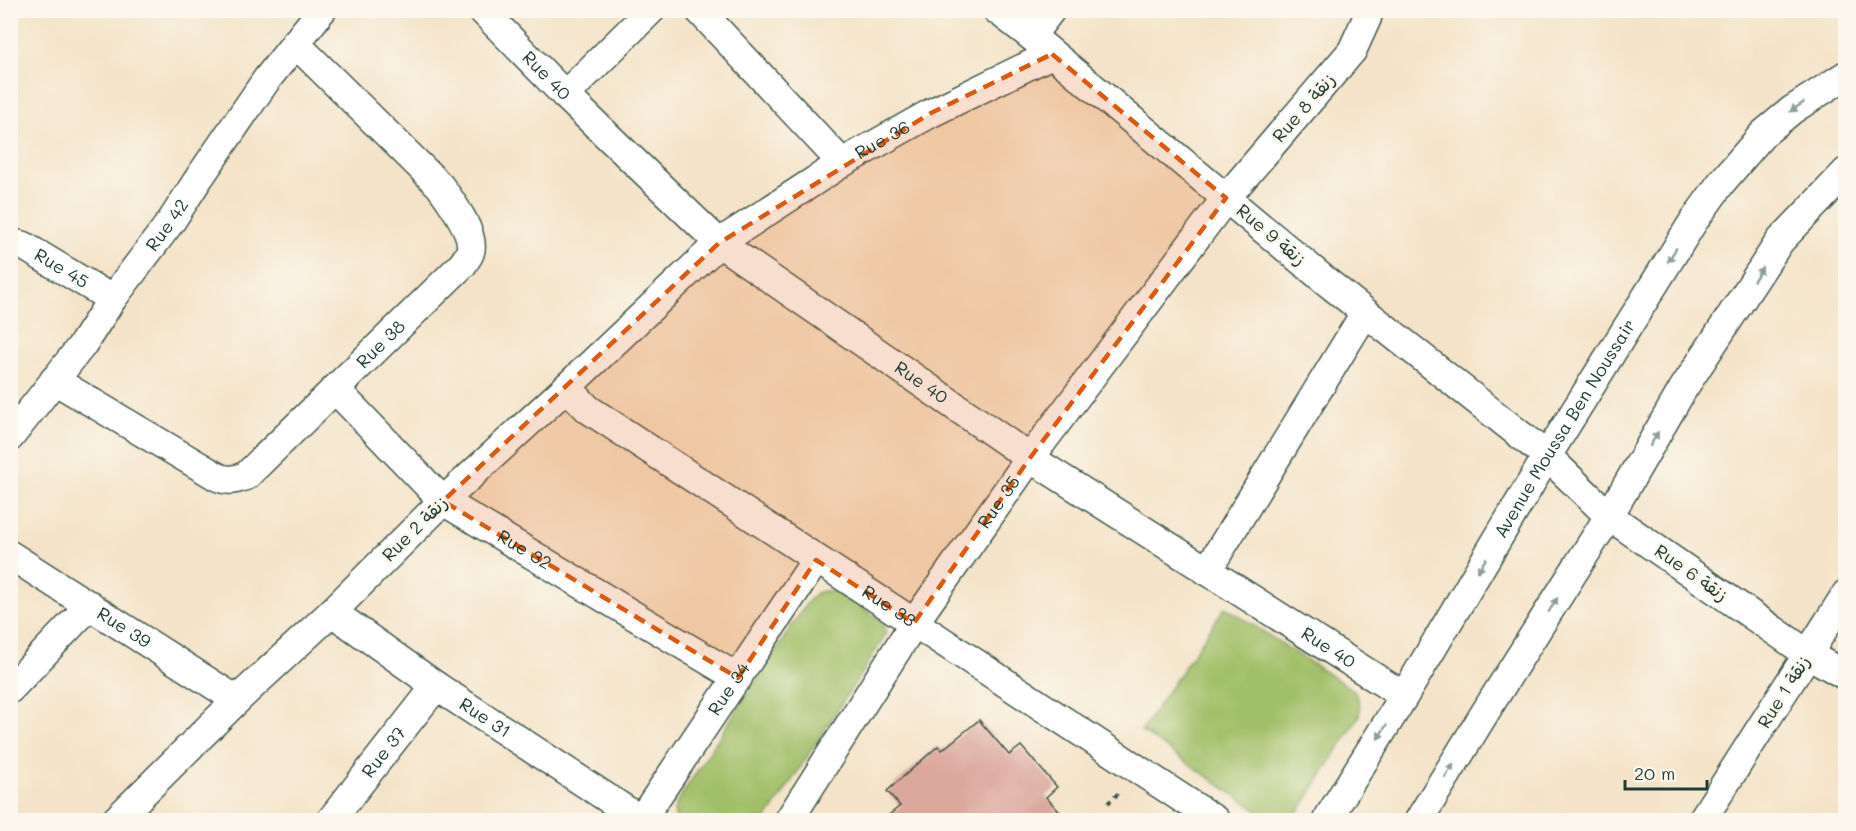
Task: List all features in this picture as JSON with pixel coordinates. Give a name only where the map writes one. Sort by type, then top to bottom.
[{"type":"street","name":"Rue 42","points":[[10,437],[83,344],[112,299],[172,220],[267,79],[322,10]]},
{"type":"street","name":"Rue 40","points":[[483,10],[565,95],[720,243],[1030,458],[1404,696]]},
{"type":"street","points":[[565,95],[651,10]]},
{"type":"street","points":[[699,10],[842,163]]},
{"type":"street","name":"Rue 9 زنقة","points":[[997,10],[1365,313],[1547,456]]},
{"type":"street","points":[[1042,45],[1051,10]]},
{"type":"street","name":"Rue 8 زنقة","points":[[1226,198],[1352,51],[1367,18],[1368,10]]},
{"type":"street","name":"Rue 38","points":[[54,380],[225,480],[246,476],[463,264],[471,251],[470,237],[454,205],[440,186],[295,43]]},
{"type":"street","name":"Rue 36","points":[[720,243],[842,163],[931,113],[1042,45]]},
{"type":"street","name":"Avenue Moussa Ben Noussair","points":[[1327,820],[1547,456],[1680,243],[1721,183],[1763,134],[1792,110],[1845,75]]},
{"type":"street","points":[[1419,820],[1609,516],[1683,388],[1780,241],[1845,172]]},
{"type":"street","name":"Rue 35","points":[[789,820],[914,623],[1030,458],[1226,198]]},
{"type":"street","name":"Rue 45","points":[[10,243],[24,246],[112,299]]},
{"type":"street","name":"Rue 2 زنقة","points":[[116,820],[237,700],[332,612],[442,501],[720,243]]},
{"type":"street","points":[[1207,571],[1365,313]]},
{"type":"street","name":"Rue 33","points":[[567,387],[588,409],[1215,820]]},
{"type":"street","name":"Rue 32","points":[[336,390],[442,501],[738,678]]},
{"type":"street","name":"Rue 6 زنقة","points":[[1547,456],[1609,516],[1808,654],[1845,676]]},
{"type":"street","name":"Rue 39","points":[[10,555],[237,700]]},
{"type":"street","name":"Rue 34","points":[[641,820],[816,560]]},
{"type":"street","name":"Rue 1 زنقة","points":[[1702,820],[1845,594]]},
{"type":"street","points":[[10,689],[90,605]]},
{"type":"street","name":"Rue 31","points":[[332,612],[436,686],[641,820]]},
{"type":"street","name":"Rue 37","points":[[331,820],[436,686]]},
{"type":"highlighted area","points":[[1052,54],[1226,198],[1030,458],[914,623],[816,560],[738,678],[443,501],[719,243],[931,113]]},
{"type":"green space","points":[[834,591],[877,617],[885,625],[886,633],[881,643],[766,820],[676,820],[674,811],[677,802],[806,604],[816,593]]},
{"type":"green space","points":[[1225,607],[1353,690],[1359,702],[1359,716],[1300,810],[1290,817],[1271,820],[1141,731]]},
{"type":"building","points":[[979,720],[1009,755],[1021,746],[1057,787],[1046,797],[1067,820],[883,820],[900,806],[887,791],[938,746],[942,750]]}]
